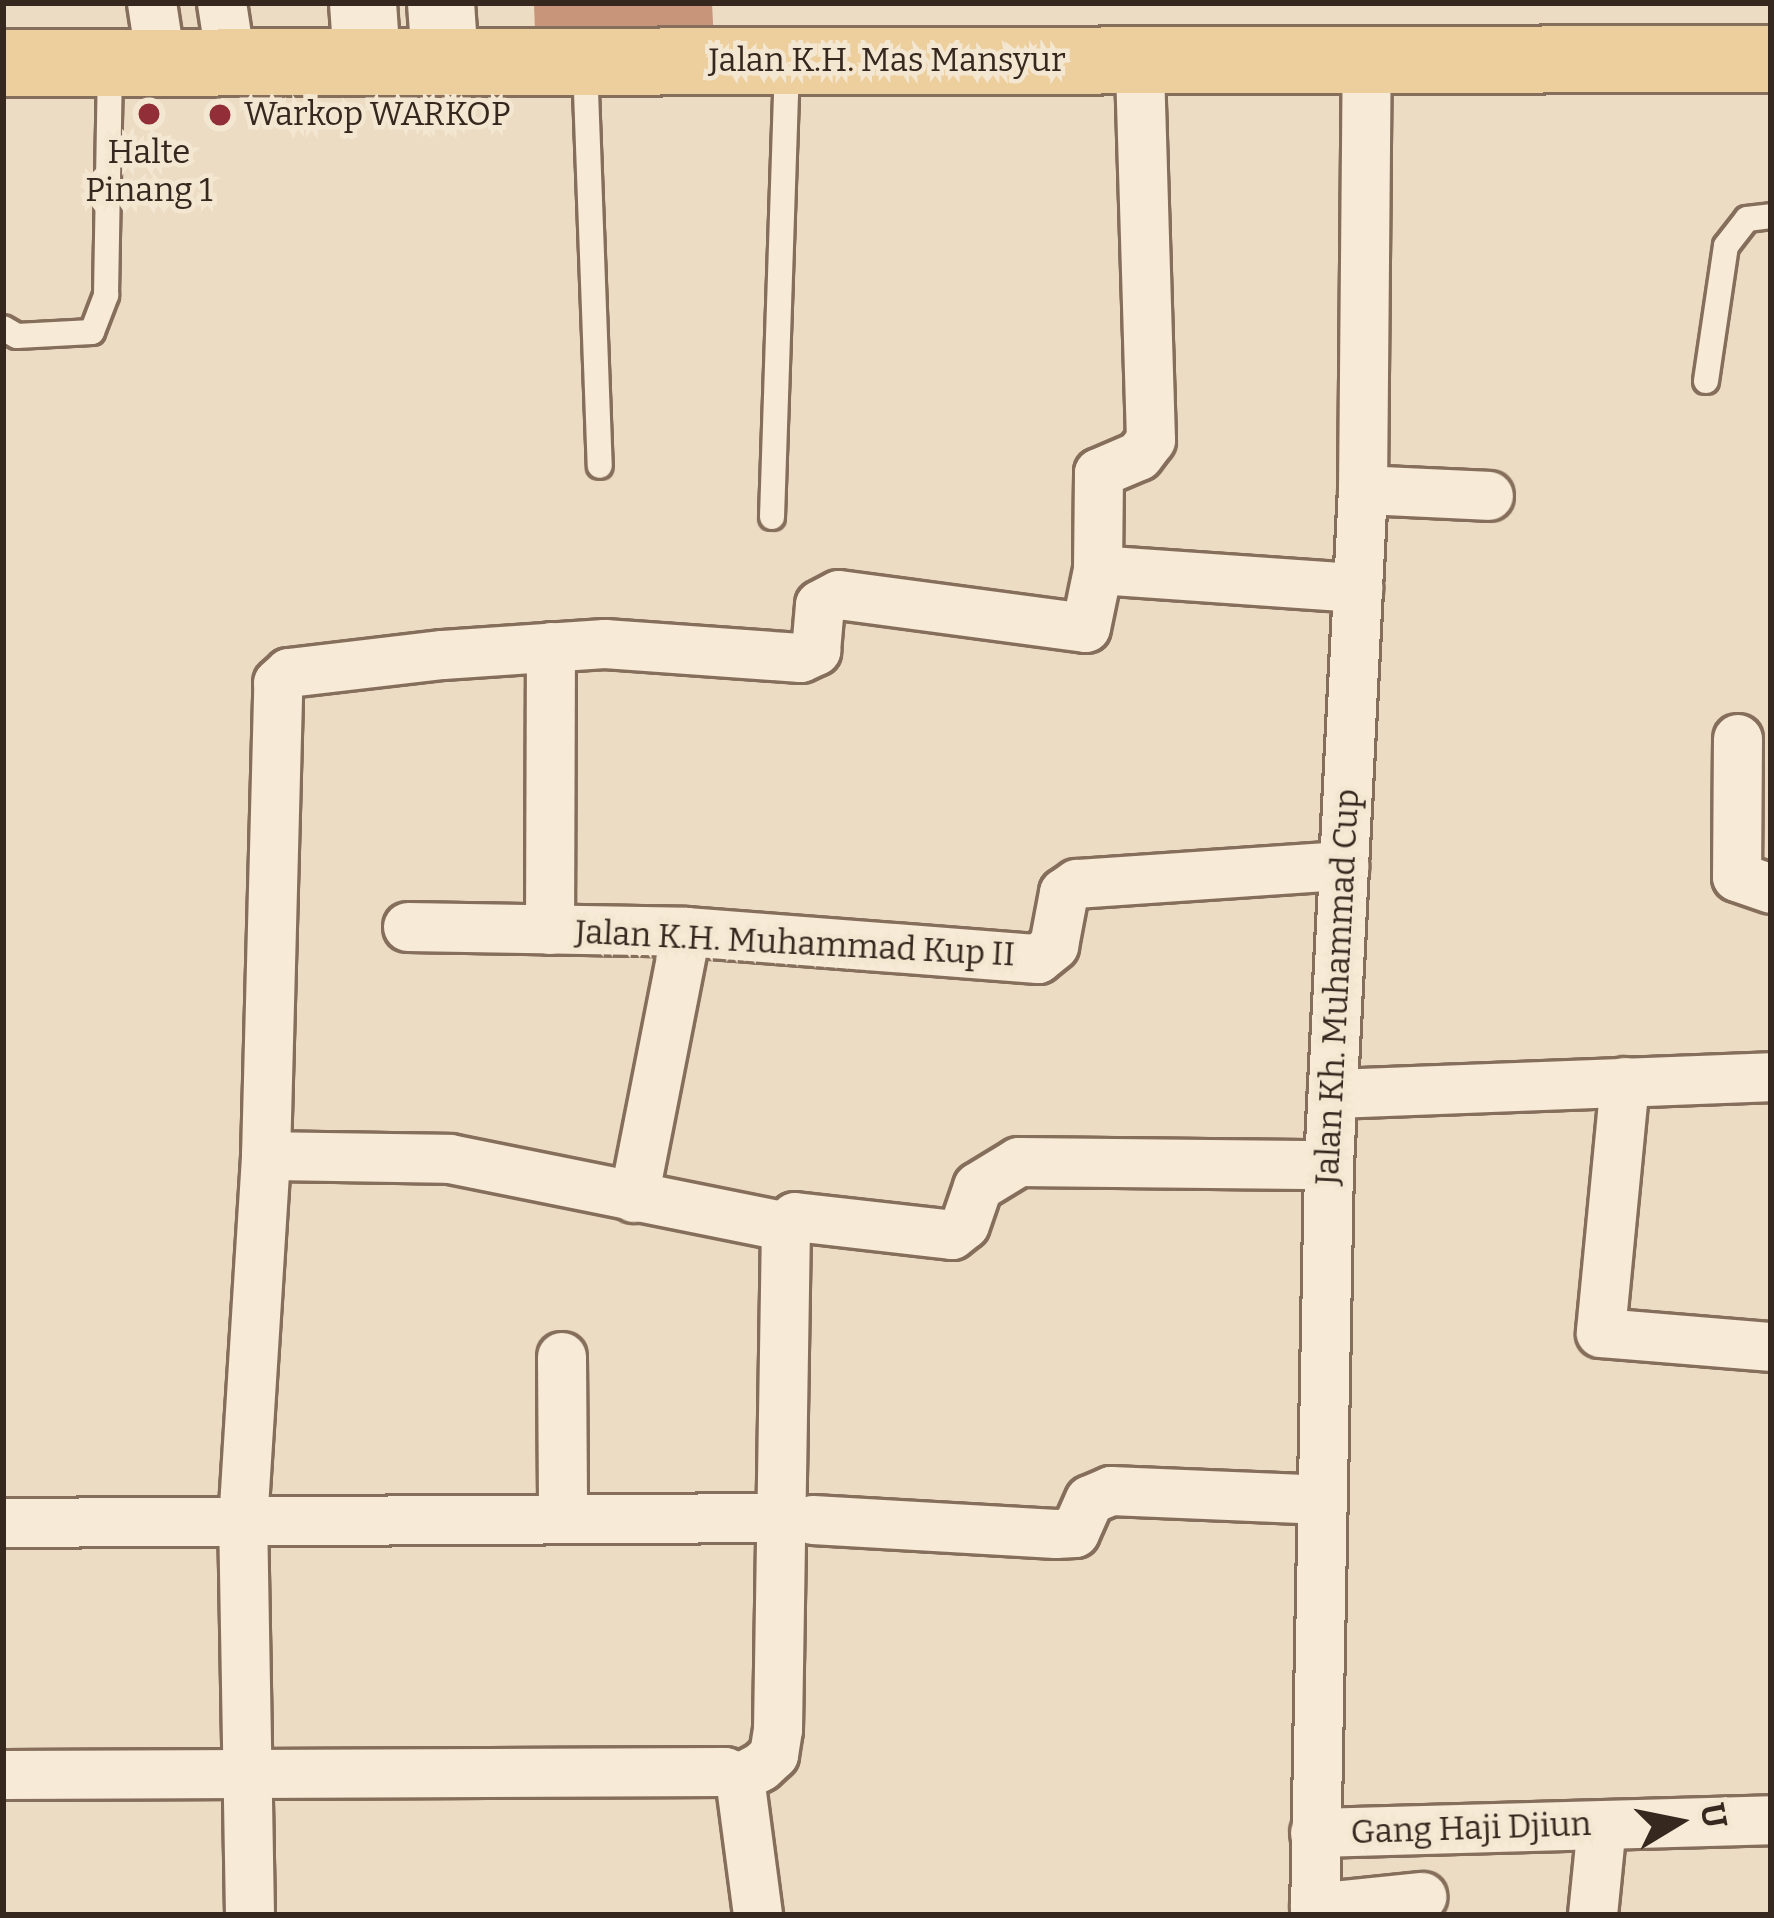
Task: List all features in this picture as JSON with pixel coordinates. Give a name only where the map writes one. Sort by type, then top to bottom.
[{"type":"main road","name":"Jalan K.H. Mas Mansyur","points":[[3,63],[226,33],[443,32],[585,61],[1771,59]]},
{"type":"street","name":"Jalan Kh. Muhammad Cup","points":[[1315,1912],[1329,1165],[1363,490],[1367,60]]},
{"type":"street","points":[[250,1915],[243,1523],[266,1156],[278,683],[289,674],[551,647],[801,658],[816,651],[820,605],[839,595],[1080,629],[1089,623],[1098,570],[1099,473],[1139,456],[1151,440],[1140,61]]},
{"type":"street","points":[[1363,490],[1489,496]]},
{"type":"street","points":[[1098,570],[1358,588]]},
{"type":"street","points":[[550,930],[551,647]]},
{"type":"street","points":[[1738,739],[1737,877],[1771,889]]},
{"type":"street","name":"Jalan K.H. Muhammad Kup II","points":[[408,927],[686,932],[1038,959],[1054,946],[1064,893],[1077,884],[1344,866]]},
{"type":"street","points":[[634,1198],[686,932]]},
{"type":"street","points":[[1333,1094],[1771,1077]]},
{"type":"street","points":[[1625,1082],[1601,1333],[1771,1347]]},
{"type":"street","points":[[266,1156],[450,1159],[786,1227]]},
{"type":"street","points":[[740,1778],[774,1755],[776,1742],[796,1519],[786,1227],[795,1217],[930,1238],[1019,1162],[1329,1165]]},
{"type":"street","points":[[562,1357],[563,1516]]},
{"type":"street","points":[[3,1523],[563,1516],[796,1519],[1056,1534],[1075,1532],[1090,1500],[1111,1491],[1322,1500]]},
{"type":"street","points":[[3,1775],[724,1772],[740,1778]]},
{"type":"street","points":[[740,1778],[758,1915]]},
{"type":"street","name":"Gang Haji Djiun","points":[[1315,1833],[1771,1820]]},
{"type":"street","points":[[1593,1915],[1602,1825]]},
{"type":"street","points":[[1315,1912],[1422,1897]]},
{"type":"lane","points":[[3,328],[17,336],[92,332],[106,295],[141,43]]},
{"type":"lane","points":[[585,61],[600,466]]},
{"type":"lane","points":[[772,517],[787,61]]},
{"type":"lane","points":[[1706,380],[1726,246],[1747,220],[1771,216]]},
{"type":"building","points":[[534,3],[712,3],[714,43],[535,32]]},
{"type":"place","name":"Halte Pinang 1","points":[[149,114]]},
{"type":"place","name":"Warkop WARKOP","points":[[220,115]]}]
